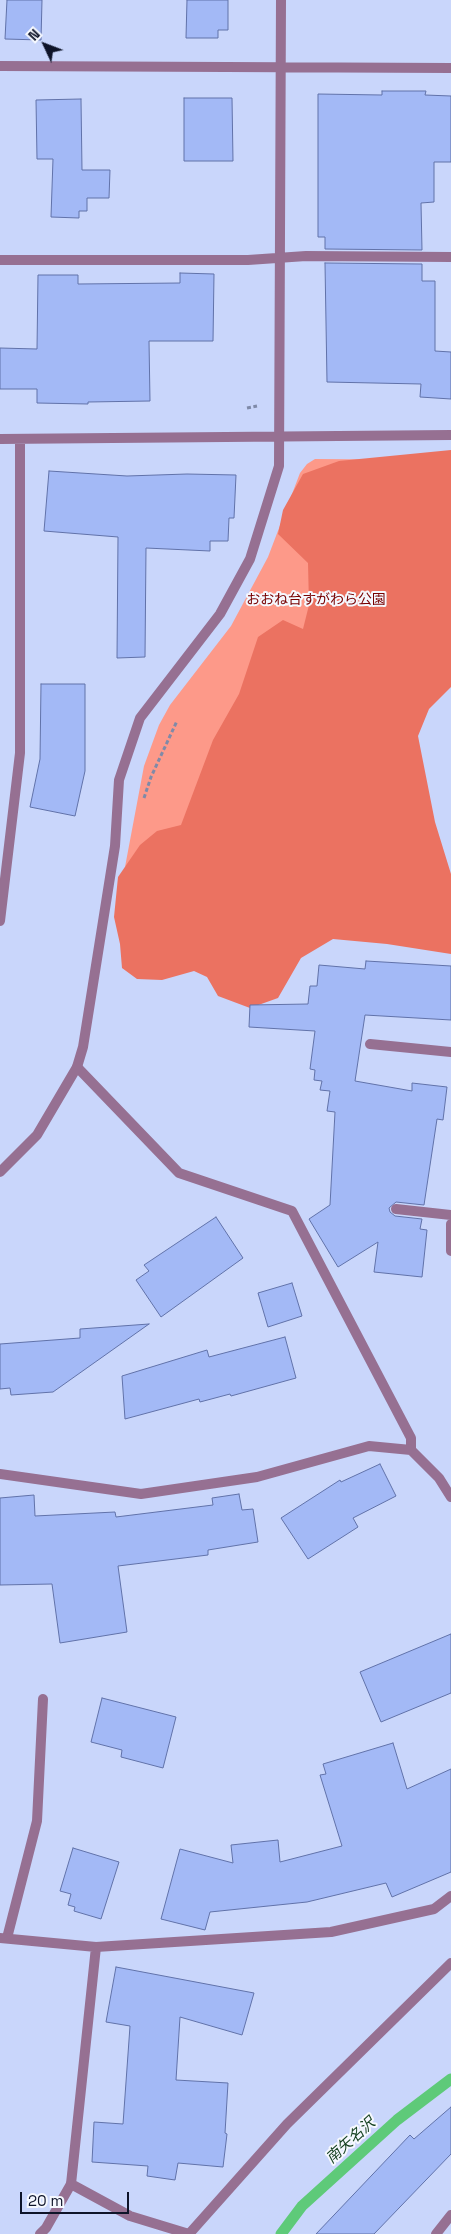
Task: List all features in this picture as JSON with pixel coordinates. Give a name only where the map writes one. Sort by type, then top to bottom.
[{"type":"street","points":[[0,1172],[37,1135],[77,1067],[83,1047],[113,856],[120,780],[140,718],[220,614],[250,559],[279,466],[282,0]]},
{"type":"street","points":[[0,66],[451,68]]},
{"type":"street","points":[[0,260],[248,260],[306,256],[451,257]]},
{"type":"street","points":[[0,439],[451,435]]},
{"type":"street","points":[[0,921],[20,753],[20,439]]},
{"type":"street","points":[[370,1044],[451,1052]]},
{"type":"street","points":[[77,1067],[179,1172],[292,1210],[411,1438],[411,1450]]},
{"type":"street","points":[[396,1209],[451,1215]]},
{"type":"street","points":[[450,1250],[451,1224]]},
{"type":"street","points":[[0,1474],[141,1494],[257,1477],[369,1446],[411,1450],[439,1478],[451,1498]]},
{"type":"street","points":[[43,1699],[37,1821],[4,1938],[96,1947],[331,1932],[434,1909],[451,1896]]},
{"type":"street","points":[[40,2234],[46,2228],[71,2184],[96,1947]]},
{"type":"street","points":[[71,2184],[130,2216],[189,2234],[287,2124],[451,1963]]},
{"type":"street","points":[[436,2234],[451,2215]]},
{"type":"path","points":[[142,804],[151,777],[178,721]]},
{"type":"green space","points":[[451,450],[451,687],[429,709],[418,736],[435,822],[451,874],[451,954],[387,944],[333,939],[301,958],[278,998],[250,1008],[218,996],[207,977],[194,971],[162,980],[137,979],[122,968],[120,944],[114,917],[118,877],[140,845],[157,831],[181,825],[213,740],[239,694],[258,637],[283,620],[303,629],[309,605],[308,563],[278,534],[283,510],[303,474],[339,461]]},
{"type":"green space","name":"おおね台すがわら公園","points":[[315,459],[451,460],[243,798],[125,867],[144,766],[159,725],[170,705],[231,626],[268,557],[300,473],[307,464]]},
{"type":"building","points":[[7,0],[42,0],[41,40],[5,39]]},
{"type":"building","points":[[187,0],[228,0],[228,30],[218,30],[218,38],[186,38]]},
{"type":"building","points":[[382,91],[426,91],[425,95],[451,96],[451,162],[434,162],[434,202],[421,203],[422,250],[325,249],[325,237],[318,237],[318,94],[382,95]]},
{"type":"building","points":[[184,98],[232,98],[233,161],[184,161]]},
{"type":"building","points":[[81,99],[82,170],[110,170],[109,198],[87,198],[87,211],[79,211],[79,218],[51,217],[53,159],[37,159],[36,100]]},
{"type":"building","points":[[325,263],[422,264],[422,281],[435,281],[435,351],[451,352],[451,399],[420,397],[421,384],[327,382]]},
{"type":"building","points":[[180,273],[214,274],[213,341],[149,341],[150,401],[88,402],[88,404],[37,403],[37,389],[0,389],[0,348],[37,349],[38,275],[78,275],[78,284],[180,283]]},
{"type":"building","points":[[49,471],[127,476],[236,475],[234,518],[229,518],[228,541],[210,541],[210,551],[146,548],[145,657],[117,658],[118,537],[44,531]]},
{"type":"building","points":[[41,684],[85,684],[85,771],[75,816],[30,807],[40,759]]},
{"type":"building","points":[[366,961],[451,966],[451,1020],[365,1015],[355,1081],[412,1091],[412,1083],[447,1087],[443,1120],[437,1119],[424,1205],[396,1202],[389,1208],[390,1212],[395,1216],[422,1219],[420,1229],[427,1230],[422,1277],[374,1272],[378,1242],[338,1267],[309,1219],[330,1205],[335,1112],[327,1111],[330,1091],[320,1090],[322,1081],[314,1080],[315,1070],[310,1069],[315,1031],[249,1027],[250,1005],[308,1004],[310,986],[317,986],[319,965],[365,969]]},
{"type":"building","points":[[216,1217],[243,1258],[161,1317],[136,1280],[149,1271],[144,1265]]},
{"type":"building","points":[[292,1283],[302,1316],[268,1327],[258,1293]]},
{"type":"building","points":[[149,1324],[53,1392],[11,1395],[10,1388],[0,1389],[0,1344],[80,1338],[80,1329]]},
{"type":"building","points":[[285,1337],[296,1378],[231,1396],[230,1394],[200,1402],[199,1399],[125,1419],[122,1376],[207,1350],[209,1357]]},
{"type":"building","points":[[380,1464],[396,1496],[353,1518],[358,1527],[308,1559],[281,1518],[340,1480],[341,1482]]},
{"type":"building","points":[[239,1494],[242,1510],[253,1509],[258,1542],[208,1550],[208,1555],[118,1566],[127,1632],[60,1643],[52,1584],[0,1585],[0,1498],[34,1495],[35,1516],[115,1512],[116,1517],[213,1505],[212,1498]]},
{"type":"building","points":[[451,1634],[451,1693],[381,1722],[360,1672]]},
{"type":"building","points":[[102,1698],[176,1717],[163,1768],[121,1757],[122,1750],[91,1742]]},
{"type":"building","points":[[393,1743],[407,1789],[451,1769],[451,1872],[392,1897],[386,1883],[307,1902],[210,1912],[205,1930],[161,1919],[180,1849],[233,1863],[231,1845],[278,1840],[280,1862],[342,1846],[320,1775],[326,1774],[323,1764]]},
{"type":"building","points":[[73,1848],[119,1862],[101,1919],[74,1911],[75,1907],[68,1905],[71,1894],[60,1891]]},
{"type":"building","points":[[116,1967],[254,1993],[242,2035],[180,2017],[176,2080],[228,2083],[225,2133],[227,2134],[223,2167],[178,2163],[175,2180],[147,2176],[148,2166],[92,2162],[94,2122],[123,2124],[130,2026],[106,2022]]},
{"type":"building","points":[[451,2107],[451,2154],[374,2234],[316,2234],[410,2135],[414,2139]]},
{"type":"waterway","name":"南矢名沢","points":[[281,2234],[302,2206],[397,2120],[451,2079]]}]
